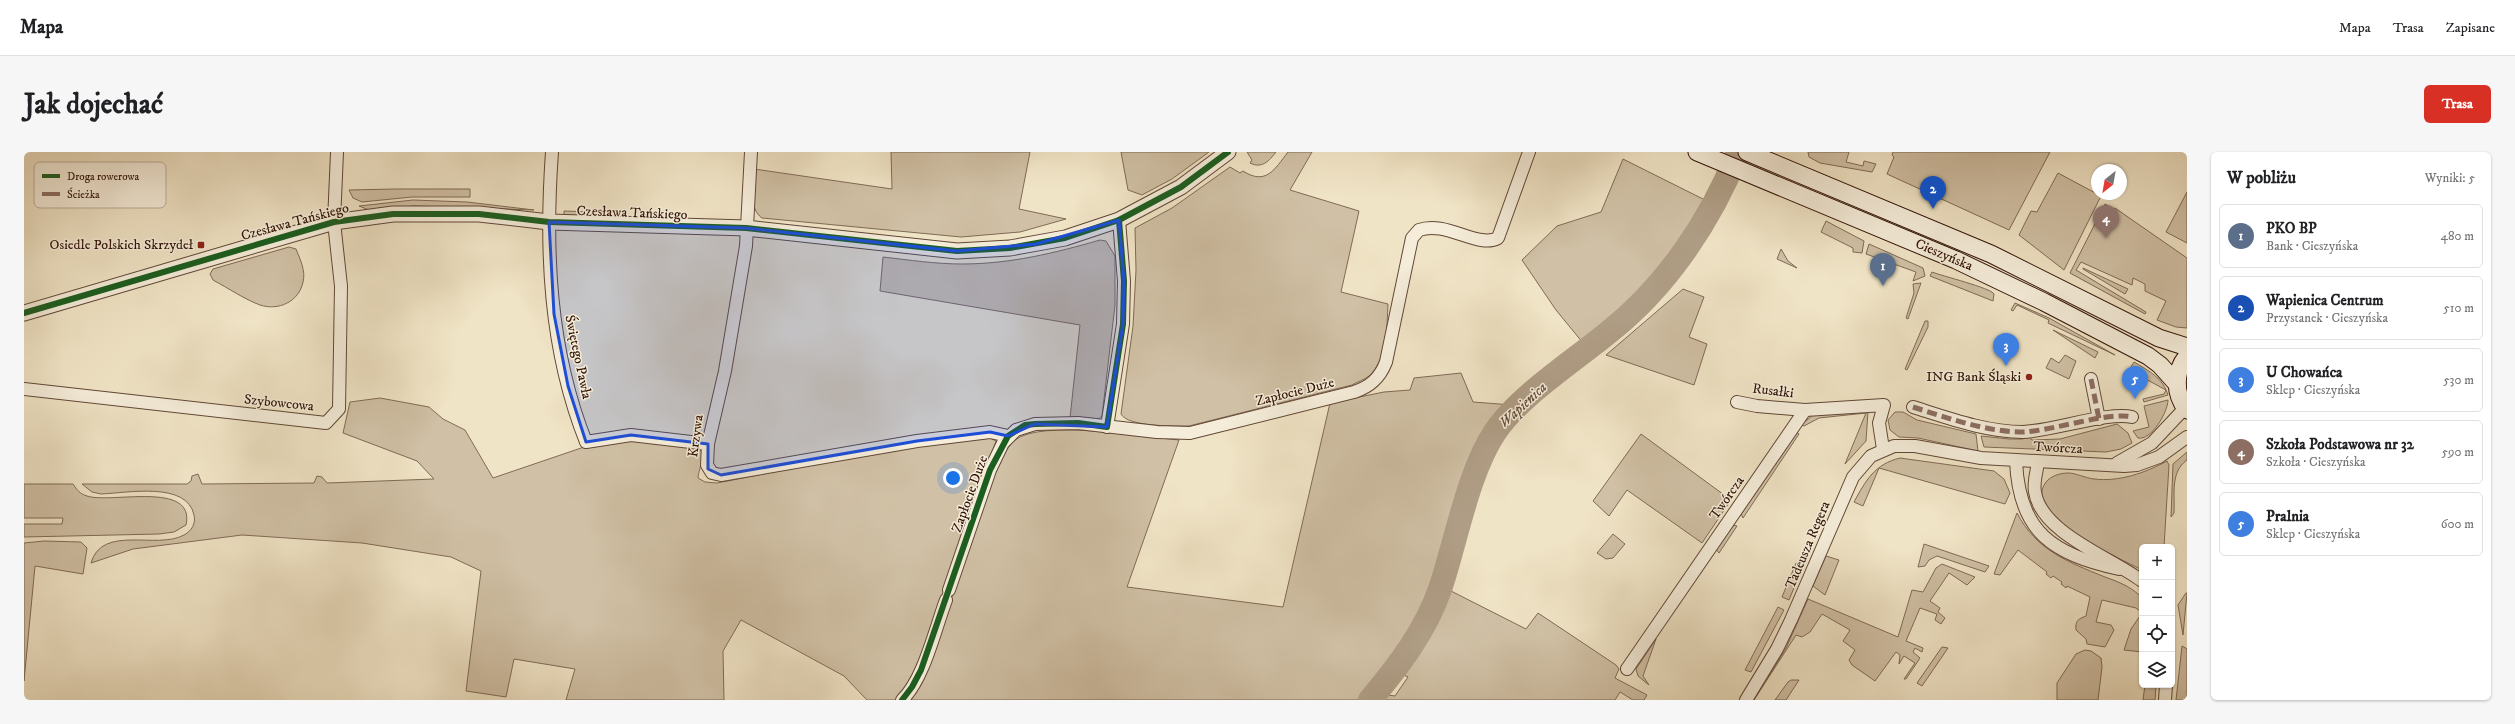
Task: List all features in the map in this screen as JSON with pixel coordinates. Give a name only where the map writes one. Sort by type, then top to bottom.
[{"type":"main road","name":"Cieszyńska","points":[[1747,152],[1991,254],[2159,338],[2187,347]]},
{"type":"main road","name":"Cieszyńska","points":[[1701,154],[1956,260],[2030,295],[2148,356],[2160,365],[2177,384]]},
{"type":"main road","points":[[2186,409],[2179,396],[2177,384],[2179,371],[2187,356]]},
{"type":"street","points":[[334,222],[337,152]]},
{"type":"street","name":"Świętego Pawła","points":[[552,152],[549,222],[550,277],[554,314],[568,386],[586,442],[631,435],[708,444]]},
{"type":"street","name":"Krzywa","points":[[751,152],[746,246],[729,351],[708,444],[708,470],[712,473],[721,475],[917,441],[990,432],[1008,436]]},
{"type":"street","name":"Czesława Tańskiego","points":[[24,313],[334,222],[387,215],[426,213],[479,214],[549,222],[746,228],[958,251],[1036,244],[1065,238],[1119,220],[1145,208],[1181,187],[1228,152]]},
{"type":"street","name":"Zapłocie Duże","points":[[902,700],[912,687],[921,670],[990,470],[1008,436],[1025,425],[1035,424],[1078,423],[1157,432],[1200,431],[1354,392],[1371,384],[1380,376],[1386,362],[1412,238],[1420,230],[1440,227],[1482,240],[1492,241],[1498,238],[1529,152]]},
{"type":"street","points":[[1107,427],[1123,324],[1124,281],[1119,220]]},
{"type":"street","name":"Szybowcowa","points":[[24,389],[326,423],[339,409],[342,286],[334,222]]},
{"type":"street","points":[[2091,379],[2099,419]]},
{"type":"street","name":"Rusałki","points":[[1737,402],[1757,406],[1805,410]]},
{"type":"street","points":[[1805,410],[1884,404],[1879,423],[1883,449]]},
{"type":"street","points":[[1913,407],[1978,425],[2009,431],[2051,429],[2125,415],[2132,417]]},
{"type":"street","name":"Twórcza","points":[[2113,464],[2152,443],[2186,409]]},
{"type":"street","name":"Twórcza","points":[[1627,669],[1805,410]]},
{"type":"street","name":"Twórcza","points":[[1883,449],[1907,445],[1967,457],[2038,462],[2137,465],[2149,461],[2172,449],[2187,437]]},
{"type":"street","name":"Tadeusza Regera","points":[[1746,700],[1777,649],[1791,620],[1853,477],[1865,461],[1883,449]]},
{"type":"street","points":[[2016,460],[2021,500],[2032,522],[2043,536],[2069,554],[2124,571]]},
{"type":"street","points":[[2038,462],[2035,496],[2051,522],[2064,534],[2108,558],[2124,571],[2140,580]]},
{"type":"street","points":[[2165,700],[2166,688]]},
{"type":"highlighted area","points":[[1119,220],[1124,281],[1123,324],[1107,427],[1035,424],[1008,436],[990,432],[917,441],[721,475],[708,469],[708,444],[631,435],[586,442],[568,386],[554,314],[549,222],[746,228],[957,251],[1036,244]]},
{"type":"shaded area","points":[[891,152],[1030,152],[1019,209],[1066,219],[1020,232],[961,237],[762,218],[755,209],[753,202],[754,169],[892,189]]},
{"type":"shaded area","points":[[1121,152],[1209,152],[1172,179],[1142,195],[1128,190]]},
{"type":"shaded area","points":[[1247,152],[1276,152],[1262,165],[1254,165],[1250,163],[1252,160]]},
{"type":"shaded area","points":[[1288,152],[1312,152],[1290,190],[1359,211],[1341,292],[1388,304],[1383,352],[1375,369],[1369,376],[1352,385],[1189,426],[1142,424],[1125,418],[1121,414],[1133,326],[1136,270],[1135,228],[1172,208],[1230,167],[1240,173],[1243,171],[1258,177],[1264,176],[1269,174],[1279,164]]},
{"type":"shaded area","points":[[1808,152],[1849,152],[1846,162],[1863,166],[1864,161],[1876,164],[1872,172],[1820,163],[1809,157]]},
{"type":"shaded area","points":[[1893,152],[2050,152],[2009,230],[1887,174],[1894,157],[1892,155]]},
{"type":"shaded area","points":[[1623,159],[1705,200],[1657,278],[1609,322],[1583,343],[1556,310],[1522,260],[1557,226],[1601,212]]},
{"type":"shaded area","points":[[2058,173],[2091,191],[2091,200],[2099,200],[2064,270],[2019,235],[2031,211],[2037,212]]},
{"type":"shaded area","points":[[470,189],[470,197],[412,197],[362,202],[353,198],[349,190]]},
{"type":"shaded area","points":[[2187,192],[2187,243],[2166,232]]},
{"type":"shaded area","points":[[413,200],[467,202],[534,210],[414,206],[369,210],[359,206]]},
{"type":"shaded area","points":[[2105,204],[2114,209],[2115,208],[2187,258],[2187,328],[2176,327],[2157,320],[2166,301],[2145,291],[2145,284],[2133,278],[2132,285],[2081,262],[2076,270],[2146,312],[2145,314],[2070,273]]},
{"type":"shaded area","points":[[564,211],[626,213],[626,217],[564,215]]},
{"type":"shaded area","points":[[1826,221],[1864,241],[1862,253],[1853,252],[1853,248],[1821,232]]},
{"type":"shaded area","points":[[1100,240],[1106,241],[1115,256],[1115,305],[1102,416],[1097,420],[1070,418],[1080,325],[880,291],[883,257],[922,262],[980,264],[1032,257]]},
{"type":"shaded area","points":[[1869,244],[1923,268],[1925,276],[1913,281],[1916,272],[1866,254]]},
{"type":"shaded area","points":[[289,247],[296,249],[302,265],[304,278],[301,289],[297,295],[292,300],[280,306],[267,307],[254,303],[213,280],[210,274],[213,269]]},
{"type":"shaded area","points":[[1781,249],[1788,261],[1797,268],[1777,259]]},
{"type":"shaded area","points":[[2083,268],[2128,289],[2125,294]]},
{"type":"shaded area","points":[[1932,272],[1991,291],[1994,294],[1993,301],[1930,276]]},
{"type":"shaded area","points":[[1921,283],[1908,319],[1906,318],[1914,293],[1913,284]]},
{"type":"shaded area","points":[[1683,289],[1704,297],[1689,337],[1707,344],[1694,385],[1606,355]]},
{"type":"shaded area","points":[[2015,303],[2049,318],[2115,355],[2048,323],[2049,320],[2017,305],[2013,311],[2011,310]]},
{"type":"shaded area","points":[[1925,321],[1928,321],[1928,327],[1907,370],[1905,369]]},
{"type":"shaded area","points":[[2053,330],[2098,352],[2095,358]]},
{"type":"shaded area","points":[[2065,355],[2076,361],[2069,379],[2046,368],[2051,358],[2059,363]]},
{"type":"shaded area","points":[[2134,362],[2159,379],[2166,389],[2168,395],[2144,402],[2143,399],[2164,394],[2166,390],[2129,370]]},
{"type":"shaded area","points":[[1461,373],[1473,402],[1512,405],[1488,433],[1468,475],[1433,588],[1419,623],[1405,647],[1378,680],[1359,700],[908,700],[925,674],[995,474],[1006,452],[1015,440],[1028,434],[1070,430],[1119,433],[1179,440],[1127,587],[1283,607],[1330,403],[1384,392],[1410,390],[1414,378]]},
{"type":"shaded area","points":[[380,398],[429,407],[443,419],[465,430],[493,478],[587,446],[617,440],[697,446],[702,453],[702,461],[698,478],[705,482],[717,483],[922,443],[986,436],[996,441],[916,669],[901,695],[896,700],[867,700],[844,676],[741,620],[723,651],[724,700],[566,700],[575,669],[514,659],[506,697],[466,691],[481,571],[451,557],[362,543],[242,535],[133,549],[91,563],[97,551],[106,544],[118,541],[173,539],[184,535],[194,524],[194,515],[189,504],[180,497],[168,493],[140,491],[101,494],[92,492],[82,484],[187,484],[191,481],[192,476],[198,474],[202,484],[314,483],[317,476],[322,477],[327,483],[434,479],[417,461],[343,433],[350,402]]},
{"type":"shaded area","points":[[2168,400],[2165,411],[2158,425],[2148,435],[2143,438],[2138,438],[2133,431],[2149,427],[2144,406]]},
{"type":"shaded area","points":[[1868,411],[1866,441],[1845,464],[1866,413],[1819,418],[1804,426],[1801,425],[1813,415]]},
{"type":"shaded area","points":[[1895,412],[1903,412],[1917,420],[1976,434],[1978,451],[1918,438],[1899,437],[1890,430],[1888,420]]},
{"type":"shaded area","points":[[2117,424],[2128,433],[2132,443],[2121,449],[2106,452],[1984,447],[1981,436],[2009,439],[2022,439],[2029,437],[2032,440],[2060,439]]},
{"type":"shaded area","points":[[1796,432],[1799,434],[1743,518],[1741,514]]},
{"type":"shaded area","points":[[1641,434],[1731,500],[1702,543],[1627,490],[1609,516],[1593,501]]},
{"type":"shaded area","points":[[2187,452],[2187,460],[2178,471],[2174,484],[2174,513],[2171,517],[2173,464]]},
{"type":"shaded area","points":[[1900,458],[1994,471],[2004,479],[2010,493],[2005,504],[1879,468],[1884,464]]},
{"type":"shaded area","points":[[2167,461],[2169,465],[2164,544],[2139,544],[2139,568],[2076,535],[2059,522],[2047,509],[2042,495],[2046,482],[2050,478],[2059,474],[2071,473],[2087,478],[2103,480],[2132,476]]},
{"type":"shaded area","points":[[1879,468],[1863,506],[1854,502],[1867,480]]},
{"type":"shaded area","points":[[24,484],[73,484],[82,494],[98,498],[165,498],[178,503],[186,511],[186,525],[174,532],[159,534],[24,537],[24,524],[62,524],[63,518],[24,518]]},
{"type":"shaded area","points":[[2017,513],[2025,526],[2043,546],[2078,566],[2125,585],[2134,591],[2139,595],[2139,610],[2136,608],[2102,600],[2096,622],[2111,625],[2114,630],[2105,647],[2087,644],[2086,639],[2076,630],[2076,624],[2081,618],[2086,616],[2090,597],[2067,586],[2066,588],[2061,584],[2062,582],[2053,576],[2051,578],[2046,574],[2047,572],[2018,550],[2000,575],[1994,574]]},
{"type":"shaded area","points":[[1732,525],[1737,526],[1719,553],[1716,549]]},
{"type":"shaded area","points":[[1613,534],[1625,544],[1613,558],[1606,559],[1597,553]]},
{"type":"shaded area","points":[[44,541],[81,542],[87,548],[83,574],[35,566],[24,681],[24,543]]},
{"type":"shaded area","points":[[1924,544],[1989,566],[1985,572],[1937,556],[1929,560],[1925,566],[1918,567]]},
{"type":"shaded area","points":[[1826,556],[1839,560],[1825,595],[1813,586]]},
{"type":"shaded area","points":[[1796,563],[1803,566],[1789,600],[1782,597]]},
{"type":"shaded area","points":[[1942,564],[1975,577],[1967,585],[1949,573],[1930,601],[1940,608],[1938,612],[1945,618],[1941,624],[1935,620],[1937,614],[1920,608],[1906,641],[1923,648],[1922,652],[1915,648],[1913,652],[1920,658],[1906,679],[1904,679],[1915,663],[1904,656],[1899,664],[1900,655],[1896,652],[1875,681],[1852,665],[1849,660],[1855,650],[1843,641],[1850,630],[1822,614],[1810,632],[1802,637],[1796,635],[1754,700],[1786,648],[1808,599],[1898,637],[1912,590],[1923,592],[1936,568]]},
{"type":"shaded area","points":[[1447,589],[1526,629],[1538,613],[1616,665],[1619,669],[1615,678],[1647,695],[1644,700],[1633,700],[1620,692],[1615,700],[1384,700],[1388,695],[1395,696],[1408,677],[1401,674],[1437,623]]},
{"type":"shaded area","points":[[2187,593],[2183,635],[2178,605]]},
{"type":"shaded area","points":[[1778,607],[1784,610],[1751,672],[1745,670]]},
{"type":"shaded area","points":[[2139,617],[2139,652],[2124,650],[2131,629]]},
{"type":"shaded area","points":[[1656,639],[1643,676],[1649,685],[1638,676],[1636,669]]},
{"type":"shaded area","points":[[2182,646],[2187,649],[2187,700],[2176,700]]},
{"type":"shaded area","points":[[1942,647],[1948,648],[1922,686],[1917,683]]},
{"type":"shaded area","points":[[2085,650],[2091,651],[2101,658],[2102,667],[2098,700],[2057,700],[2057,683],[2076,654]]},
{"type":"shaded area","points":[[1791,680],[1799,680],[1786,700],[1775,700],[1788,682]]},
{"type":"shaded area","points":[[2145,688],[2156,688],[2155,700],[2143,700]]},
{"type":"waterway","name":"Wapienica","points":[[1370,700],[1410,648],[1434,604],[1446,570],[1463,508],[1477,467],[1495,432],[1518,405],[1548,379],[1609,332],[1650,294],[1668,273],[1701,227],[1715,202],[1738,152]]},
{"type":"marked path","points":[[2091,379],[2099,419]]},
{"type":"marked path","points":[[1913,407],[1967,424],[1995,430],[2023,432],[2095,419],[2122,416],[2132,417]]},
{"type":"cycle path","points":[[24,313],[334,222],[393,214],[479,214],[549,222],[746,228],[957,251],[1010,248],[1065,238],[1119,220],[1181,187],[1228,152]]},
{"type":"cycle path","points":[[902,700],[912,687],[921,670],[990,470],[1008,436],[1025,425],[1035,424],[1078,423],[1107,427],[1123,324],[1124,281],[1119,220]]},
{"type":"place","name":"Wapienica Centrum","points":[[1933,209]]},
{"type":"place","name":"Szkoła Podstawowa nr 32","points":[[2106,238]]},
{"type":"place","name":"Osiedle Polskich Skrzydeł","points":[[201,245]]},
{"type":"place","name":"PKO BP","points":[[1883,286]]},
{"type":"place","name":"U Chowańca","points":[[2006,366]]},
{"type":"place","name":"ING Bank Śląski","points":[[2029,377]]},
{"type":"place","name":"Pralnia","points":[[2135,399]]}]
